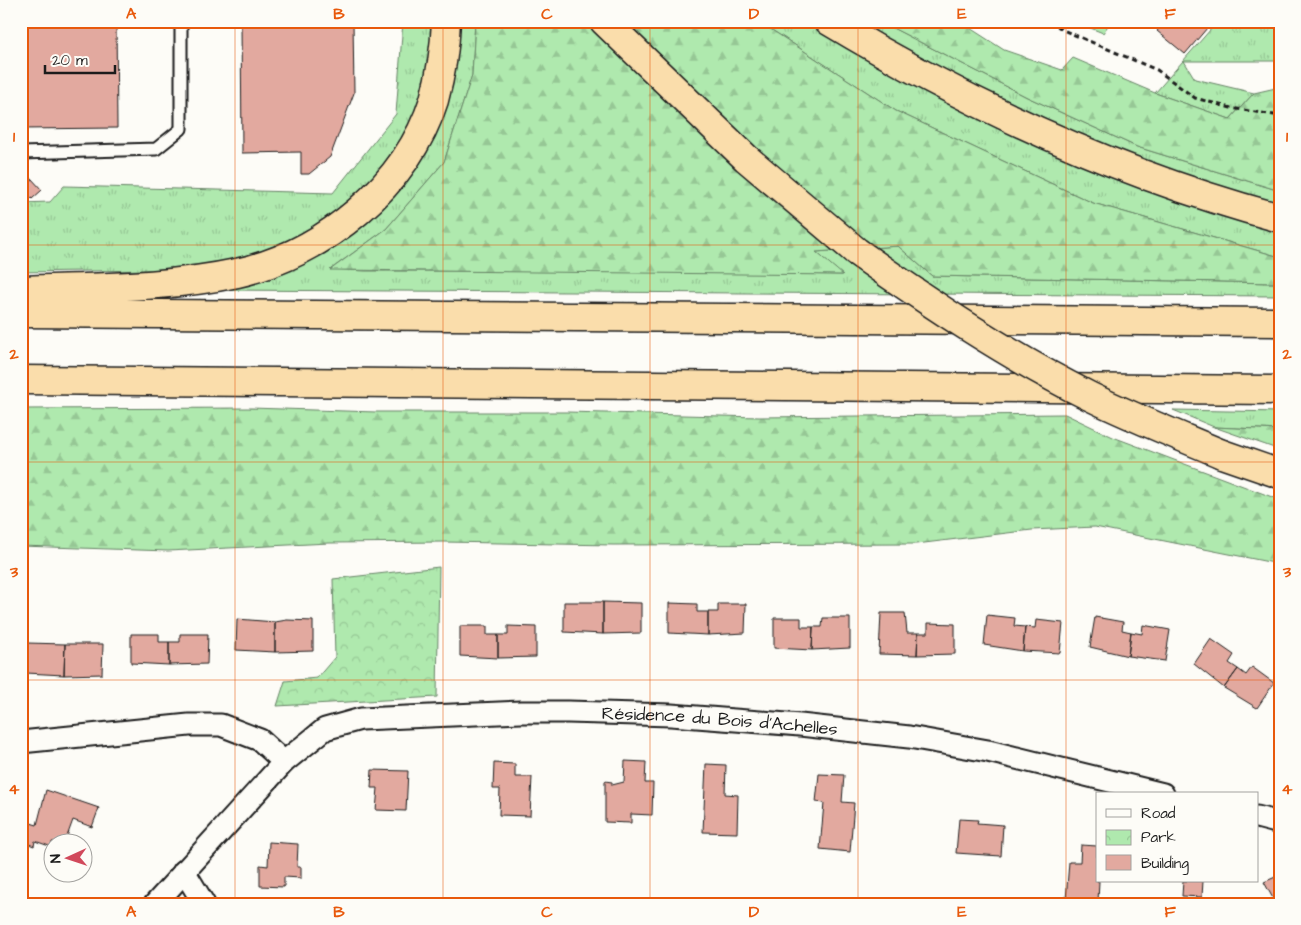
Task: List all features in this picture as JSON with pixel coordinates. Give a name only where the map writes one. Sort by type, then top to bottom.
[{"type":"highway","points":[[21,290],[113,286],[208,278],[287,257],[324,237],[356,213],[381,188],[405,158],[422,130],[433,101],[440,73],[446,21]]},
{"type":"highway","points":[[604,21],[746,158],[857,252],[962,324],[1051,376],[1129,415],[1222,454],[1280,474]]},
{"type":"highway","points":[[829,21],[921,75],[1026,128],[1209,198],[1280,218]]},
{"type":"highway","points":[[21,313],[1280,322]]},
{"type":"highway","points":[[21,380],[1280,390]]},
{"type":"street","name":"Résidence du Bois d'Achelles","points":[[155,904],[284,762],[325,729],[361,719],[521,712],[614,713],[743,720],[909,737],[988,751],[1155,792]]},
{"type":"street","points":[[21,742],[189,725],[221,725],[260,740],[284,762]]},
{"type":"street","points":[[1258,817],[1280,822]]},
{"type":"street","points":[[184,871],[204,904]]},
{"type":"lane","points":[[21,152],[156,149],[181,129],[181,21]]},
{"type":"path","points":[[1050,21],[1063,30],[1157,70],[1195,98],[1231,108],[1280,116]]},
{"type":"green space","points":[[403,21],[475,21],[472,75],[444,162],[386,229],[331,269],[365,271],[618,271],[842,275],[816,252],[898,246],[932,276],[1275,283],[1280,279],[1280,296],[216,290],[150,270],[21,272],[21,203],[50,202],[64,186],[333,193],[396,114]]},
{"type":"green space","points":[[475,21],[758,21],[896,111],[1093,203],[1280,257],[1280,279],[1275,283],[932,276],[898,246],[816,252],[843,275],[330,270],[386,229],[444,162],[472,75]]},
{"type":"green space","points":[[758,21],[879,21],[1027,97],[1137,147],[1280,191],[1280,257],[1093,203],[896,111]]},
{"type":"green space","points":[[879,21],[959,21],[1004,50],[1062,70],[1073,58],[1155,93],[1230,119],[1254,93],[1280,87],[1280,191],[1137,147],[1027,97]]},
{"type":"green space","points":[[1073,21],[1111,21],[1103,33]]},
{"type":"green space","points":[[1218,21],[1280,21],[1280,61],[1184,61],[1195,79],[1254,93],[1230,119],[1155,93]]},
{"type":"green space","points":[[251,408],[376,412],[567,412],[759,417],[1065,414],[1113,437],[1280,500],[1280,567],[1274,563],[1095,527],[1032,530],[916,544],[613,545],[444,542],[329,543],[168,551],[21,546],[21,409]]},
{"type":"green space","points":[[1173,410],[1280,412],[1280,430],[1214,427]]},
{"type":"green space","points":[[1214,427],[1280,430],[1280,450]]},
{"type":"green space","points":[[439,567],[437,697],[277,706],[285,681],[317,678],[335,657],[333,579]]},
{"type":"building","points":[[21,21],[116,21],[117,128],[21,129]]},
{"type":"building","points":[[241,21],[353,21],[354,93],[330,157],[309,174],[301,174],[301,152],[242,153]]},
{"type":"building","points":[[1165,21],[1213,21],[1185,54],[1157,31]]},
{"type":"building","points":[[31,178],[42,190],[32,199],[21,187]]},
{"type":"building","points":[[564,602],[603,602],[603,634],[564,632]]},
{"type":"building","points":[[603,602],[641,603],[641,633],[603,634]]},
{"type":"building","points":[[669,603],[697,604],[697,612],[708,612],[708,635],[669,633]]},
{"type":"building","points":[[718,604],[746,604],[745,633],[708,635],[708,612],[718,612]]},
{"type":"building","points":[[881,613],[905,613],[907,633],[918,633],[917,655],[879,654]]},
{"type":"building","points":[[987,615],[1015,618],[1014,626],[1025,627],[1023,651],[984,645]]},
{"type":"building","points":[[1095,617],[1123,622],[1122,630],[1131,632],[1128,656],[1090,647]]},
{"type":"building","points":[[774,618],[801,618],[801,627],[813,627],[812,650],[774,648]]},
{"type":"building","points":[[823,618],[850,618],[850,648],[812,650],[813,627],[822,627]]},
{"type":"building","points":[[237,619],[275,622],[275,652],[236,650]]},
{"type":"building","points":[[287,620],[313,621],[313,651],[275,652],[275,622]]},
{"type":"building","points":[[1036,620],[1063,623],[1060,653],[1023,651],[1025,627],[1035,628]]},
{"type":"building","points":[[928,623],[955,624],[955,654],[917,655],[918,633],[928,633]]},
{"type":"building","points":[[1143,625],[1170,630],[1165,661],[1128,656],[1131,632],[1142,634]]},
{"type":"building","points":[[460,626],[487,626],[487,635],[498,635],[498,658],[460,656]]},
{"type":"building","points":[[508,626],[536,627],[536,657],[498,658],[498,635],[508,635]]},
{"type":"building","points":[[131,634],[159,634],[159,642],[169,642],[169,665],[131,663]]},
{"type":"building","points":[[180,634],[208,634],[207,664],[169,665],[169,642],[180,642]]},
{"type":"building","points":[[1211,639],[1234,655],[1229,663],[1238,669],[1224,688],[1194,664]]},
{"type":"building","points":[[27,643],[65,644],[64,675],[26,673]]},
{"type":"building","points":[[65,644],[103,644],[102,674],[64,675]]},
{"type":"building","points":[[1252,667],[1274,683],[1257,708],[1224,688],[1238,669],[1246,675]]},
{"type":"building","points":[[625,761],[646,762],[645,783],[653,783],[652,815],[631,814],[631,823],[605,822],[605,781],[612,782],[612,785],[624,782]]},
{"type":"building","points":[[494,763],[515,764],[515,777],[532,777],[530,816],[499,815],[500,789],[493,789]]},
{"type":"building","points":[[706,764],[726,765],[725,794],[738,795],[737,833],[703,832]]},
{"type":"building","points":[[372,770],[408,771],[406,811],[376,810],[378,788],[371,788]]},
{"type":"building","points":[[819,774],[844,775],[842,802],[854,803],[850,852],[820,849],[824,803],[816,802]]},
{"type":"building","points":[[46,790],[99,808],[92,827],[73,820],[69,832],[42,832],[42,843],[35,841],[34,846],[21,841],[21,820],[37,825]]},
{"type":"building","points":[[959,819],[978,820],[977,823],[1003,825],[1001,856],[956,853]]},
{"type":"building","points":[[269,842],[298,844],[297,867],[301,867],[301,878],[284,877],[284,887],[260,886],[260,865],[268,866]]},
{"type":"building","points":[[1081,845],[1096,846],[1096,882],[1099,882],[1098,902],[1066,900],[1069,862],[1080,862]]},
{"type":"building","points":[[1280,875],[1280,904],[1276,904],[1264,882]]},
{"type":"building","points":[[1183,882],[1203,882],[1202,897],[1182,896]]}]
